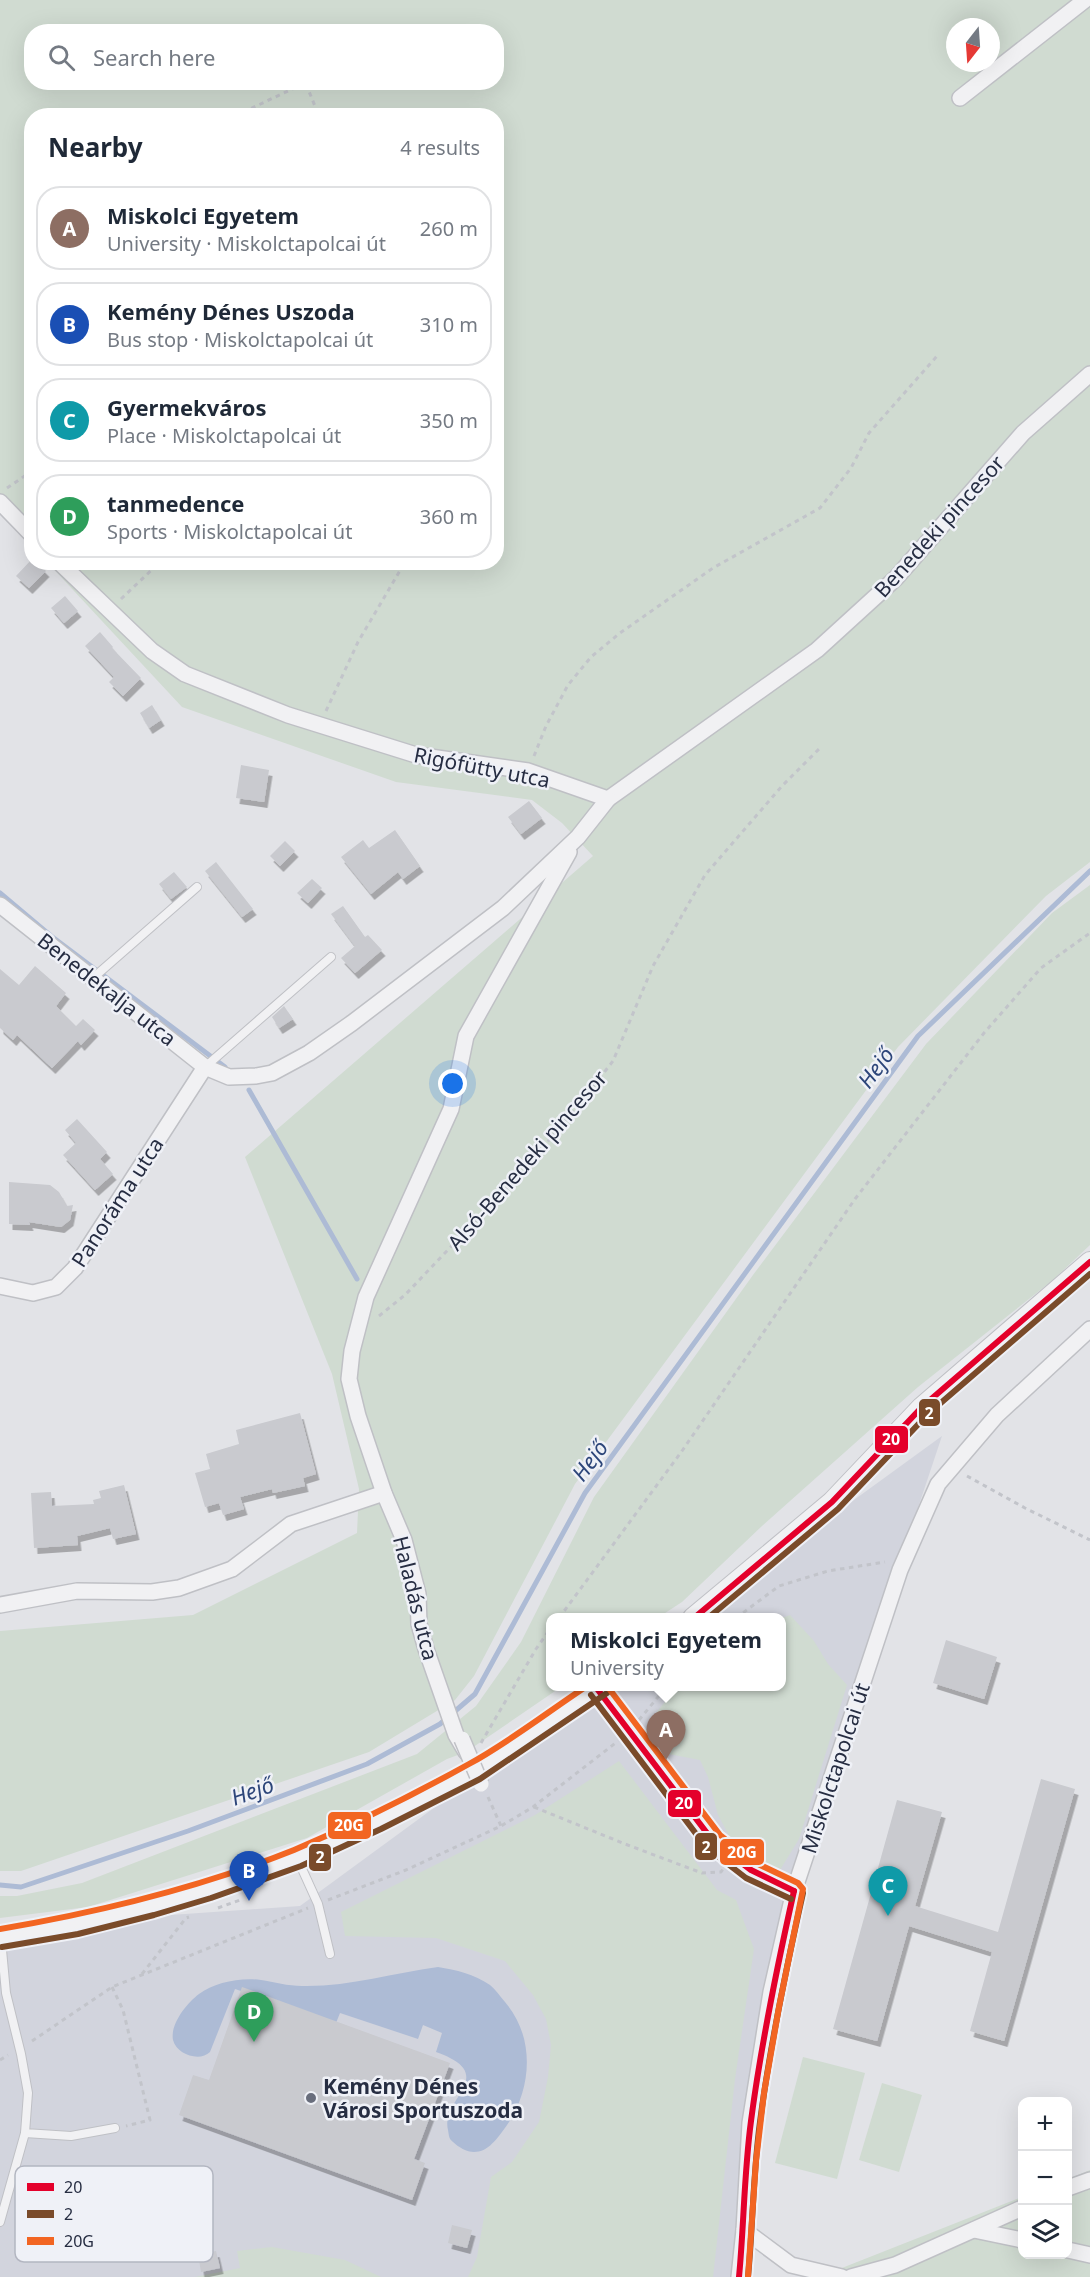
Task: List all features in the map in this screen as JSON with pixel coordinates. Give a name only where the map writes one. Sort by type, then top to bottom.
[{"type":"street","points":[[960,98],[1085,0]]},
{"type":"street","name":"Benedeki pincesor","points":[[608,799],[817,650],[896,578],[1023,433],[1090,374]]},
{"type":"street","points":[[0,502],[24,527]]},
{"type":"street","name":"Rigófütty utca","points":[[67,570],[152,651],[184,674],[319,726],[416,755],[528,771],[608,799]]},
{"type":"street","points":[[211,1070],[229,1077],[272,1073],[309,1053],[503,908],[578,837],[608,799]]},
{"type":"street","name":"Haladás utca","points":[[469,1757],[438,1682],[419,1624],[418,1594],[404,1540],[384,1493],[358,1416],[349,1379],[352,1351],[366,1297],[451,1109],[466,1036],[578,837]]},
{"type":"street","name":"Benedekalja utca","points":[[0,905],[211,1070]]},
{"type":"street","name":"Panoráma utca","points":[[0,1286],[33,1293],[57,1287],[75,1268],[211,1070]]},
{"type":"street","points":[[698,1613],[832,1502],[922,1407],[1090,1263]]},
{"type":"street","name":"Miskolctapolcai út","points":[[739,2277],[750,2123],[771,1992],[794,1891],[904,1561],[938,1484],[998,1415],[1090,1329]]},
{"type":"street","points":[[0,1605],[77,1591],[152,1592],[179,1588],[232,1569],[291,1524],[384,1493]]},
{"type":"street","name":"Haladás utca","points":[[438,1682],[469,1757]]},
{"type":"street","points":[[0,1938],[76,1925],[152,1906],[208,1890],[297,1858],[377,1821],[469,1757],[594,1691]]},
{"type":"street","points":[[602,1691],[698,1822],[732,1859],[794,1891]]},
{"type":"street","points":[[1072,2187],[1090,2180]]},
{"type":"street","points":[[851,2277],[895,2265],[1018,2210]]},
{"type":"street","points":[[744,2230],[791,2265],[842,2277]]},
{"type":"street","points":[[974,2230],[1018,2239]]},
{"type":"street","points":[[1072,2251],[1090,2255]]},
{"type":"lane","points":[[93,978],[197,887]]},
{"type":"lane","points":[[211,1070],[220,1054],[331,957]]},
{"type":"lane","points":[[297,1858],[318,1904],[330,1954]]},
{"type":"lane","points":[[0,1938],[6,1993],[28,2093],[25,2133],[16,2166]]},
{"type":"lane","points":[[25,2133],[71,2136],[115,2128]]},
{"type":"lane","points":[[0,2222],[15,2169]]},
{"type":"path","points":[[252,108],[290,90]]},
{"type":"path","points":[[308,90],[316,108]]},
{"type":"path","points":[[528,771],[546,726],[568,685],[591,657],[620,633],[713,568],[820,508],[851,468],[869,433],[938,356]]},
{"type":"path","points":[[0,492],[24,476]]},
{"type":"path","points":[[109,610],[152,570]]},
{"type":"path","points":[[319,726],[358,642],[400,570]]},
{"type":"path","name":"Alsó-Benedeki pincesor","points":[[374,1323],[381,1313],[405,1295],[523,1171],[594,1086],[612,1062],[653,966],[705,875],[782,786],[820,747]]},
{"type":"path","points":[[562,1613],[682,1451],[862,1190],[984,1033],[1041,968],[1090,933]]},
{"type":"path","points":[[952,1467],[1025,1508],[1090,1540]]},
{"type":"path","points":[[742,1613],[779,1586],[828,1571],[904,1561]]},
{"type":"path","points":[[469,1757],[480,1745],[546,1635]]},
{"type":"path","points":[[0,2060],[112,1987],[406,1870],[501,1826],[533,1807],[630,1732],[663,1691]]},
{"type":"path","points":[[533,1807],[702,1873],[721,1872],[732,1859]]},
{"type":"path","points":[[214,1909],[234,1904],[243,1898]]},
{"type":"path","points":[[141,1976],[186,1918],[195,1915]]},
{"type":"path","points":[[112,1987],[123,2010],[150,2120],[115,2128]]},
{"type":"shaded area","points":[[0,0],[1090,0],[1090,862],[1046,896],[898,1047],[575,1484],[474,1676],[455,1700],[369,1752],[21,1871],[0,1871],[0,1631],[193,1615],[357,1533],[359,1489],[332,1374],[245,1157],[593,856],[562,823],[532,800],[396,782],[182,707],[55,570],[504,570],[504,108],[24,108],[24,537],[0,511]]},
{"type":"shaded area","points":[[1090,885],[1090,1245],[1053,1280],[918,1387],[762,1526],[682,1602],[665,1613],[546,1613],[546,1691],[555,1691],[466,1752],[447,1759],[307,1838],[88,1907],[0,1918],[0,1896],[17,1896],[82,1883],[417,1754],[476,1706],[521,1642],[594,1497],[753,1275],[926,1044],[1052,913]]},
{"type":"shaded area","points":[[942,1436],[777,1929],[733,2277],[0,2277],[0,1927],[300,1906],[594,1691],[786,1691],[786,1613],[699,1613]]},
{"type":"shaded area","points":[[790,1615],[814,1641],[828,1664],[847,1685],[799,1839],[780,1870],[765,1871],[738,1852],[718,1815],[708,1777],[700,1760],[658,1752],[646,1744],[656,1713],[674,1691],[786,1691],[786,1616]]},
{"type":"shaded area","points":[[619,1761],[717,1890],[736,1900],[754,1949],[735,2079],[713,2277],[468,2277],[477,2257],[491,2177],[512,2162],[539,2122],[548,2077],[551,2045],[546,2019],[533,1995],[505,1961],[436,1938],[345,1936],[341,1912],[535,1815]]},
{"type":"shaded area","points":[[803,2057],[865,2073],[837,2179],[775,2163]]},
{"type":"shaded area","points":[[882,2083],[922,2095],[899,2172],[859,2160]]},
{"type":"shaded area","points":[[1090,2170],[1090,2277],[819,2277],[1018,2199],[1018,2259],[1072,2259],[1072,2177]]},
{"type":"shaded area","points":[[272,2247],[345,2260],[381,2277],[195,2277],[240,2268],[237,2251]]},
{"type":"water","points":[[438,1967],[471,1975],[492,1987],[515,2017],[526,2049],[527,2067],[520,2101],[499,2135],[479,2152],[463,2149],[450,2138],[448,2118],[463,2088],[466,2078],[464,2069],[455,2061],[436,2052],[442,2033],[423,2025],[418,2039],[340,2013],[336,2023],[235,1989],[210,2052],[195,2057],[179,2050],[173,2040],[174,2027],[189,2003],[205,1990],[220,1984],[253,1979],[292,1985],[319,1986]]},
{"type":"building","points":[[24,568],[24,570],[46,571],[29,588],[16,576]]},
{"type":"building","points":[[65,596],[78,611],[64,623],[51,608]]},
{"type":"building","points":[[100,632],[141,678],[123,696],[109,682],[114,677],[85,646]]},
{"type":"building","points":[[152,705],[161,720],[149,728],[140,713]]},
{"type":"building","points":[[241,765],[269,770],[264,802],[236,798]]},
{"type":"building","points":[[529,801],[542,818],[521,834],[508,817]]},
{"type":"building","points":[[395,830],[420,866],[403,879],[398,872],[371,894],[341,857],[363,840],[369,848]]},
{"type":"building","points":[[285,841],[295,851],[280,866],[270,856]]},
{"type":"building","points":[[216,862],[253,909],[242,917],[205,871]]},
{"type":"building","points":[[174,872],[187,887],[171,899],[159,884]]},
{"type":"building","points":[[312,879],[322,888],[308,903],[297,893]]},
{"type":"building","points":[[343,906],[365,937],[368,935],[382,950],[355,973],[341,958],[355,946],[331,914]]},
{"type":"building","points":[[35,966],[66,993],[56,1006],[76,1026],[83,1019],[95,1030],[81,1045],[78,1041],[52,1068],[17,1035],[13,1040],[0,1028],[0,969],[19,985]]},
{"type":"building","points":[[284,1006],[293,1019],[279,1028],[272,1017]]},
{"type":"building","points":[[77,1119],[107,1152],[100,1159],[113,1174],[95,1190],[63,1155],[76,1143],[65,1130]]},
{"type":"building","points":[[9,1182],[50,1185],[59,1192],[67,1206],[73,1205],[70,1220],[61,1227],[29,1222],[30,1225],[9,1224]]},
{"type":"building","points":[[300,1413],[316,1474],[303,1478],[305,1486],[273,1493],[272,1489],[240,1497],[244,1509],[223,1515],[219,1503],[205,1507],[195,1473],[210,1469],[206,1454],[239,1444],[236,1430]]},
{"type":"building","points":[[124,1485],[136,1534],[113,1539],[110,1528],[77,1536],[78,1545],[34,1548],[31,1493],[51,1492],[52,1506],[94,1504],[93,1500],[101,1498],[99,1491]]},
{"type":"building","points":[[946,1640],[997,1657],[984,1699],[933,1683]]},
{"type":"building","points":[[1041,1779],[1075,1789],[1004,2041],[970,2031],[992,1952],[909,1926],[877,2041],[833,2029],[897,1800],[942,1812],[915,1906],[998,1932]]},
{"type":"building","name":"Kemény Dénes Városi Sportuszoda","points":[[242,1987],[450,2063],[414,2159],[425,2163],[412,2200],[179,2115],[193,2075],[209,2080]]},
{"type":"building","points":[[452,2225],[472,2230],[467,2248],[448,2243]]},
{"type":"building","points":[[216,2251],[220,2268],[201,2272],[199,2262],[213,2262],[213,2252]]},
{"type":"waterway","name":"Hejő","points":[[0,1885],[21,1887],[188,1831],[367,1764],[440,1724],[475,1694],[585,1493],[918,1036],[1090,871]]},
{"type":"waterway","points":[[0,893],[51,936],[225,1067]]},
{"type":"waterway","points":[[249,1090],[357,1279]]},
{"type":"transit line","name":"20","points":[[700,1613],[832,1502],[922,1407],[1090,1262]]},
{"type":"transit line","name":"2","points":[[714,1613],[838,1509],[928,1414],[1090,1274]]},
{"type":"transit line","name":"20G","points":[[0,1929],[112,1907],[222,1876],[294,1850],[383,1809],[484,1756],[580,1691]]},
{"type":"transit line","name":"20","points":[[599,1691],[713,1841],[751,1870],[794,1891]]},
{"type":"transit line","name":"20G","points":[[611,1691],[720,1835],[756,1863],[798,1883],[803,1889],[764,2093],[756,2161],[748,2277]]},
{"type":"transit line","name":"2","points":[[2,1947],[78,1934],[154,1915],[211,1898],[301,1866],[480,1779],[607,1693]]},
{"type":"transit line","name":"2","points":[[591,1695],[706,1847],[746,1878],[791,1899]]},
{"type":"transit line","name":"20","points":[[739,2277],[747,2160],[755,2092],[794,1891]]},
{"type":"transit line","name":"2","points":[[748,2277],[756,2160],[764,2093],[803,1893]]},
{"type":"place","name":"Miskolci Egyetem","points":[[666,1760]]},
{"type":"place","name":"Kemény Dénes Uszoda","points":[[249,1901]]},
{"type":"place","name":"Gyermekváros","points":[[888,1916]]},
{"type":"place","name":"tanmedence","points":[[254,2042]]},
{"type":"place","name":"Kemény Dénes Városi Sportuszoda","points":[[311,2098]]}]
